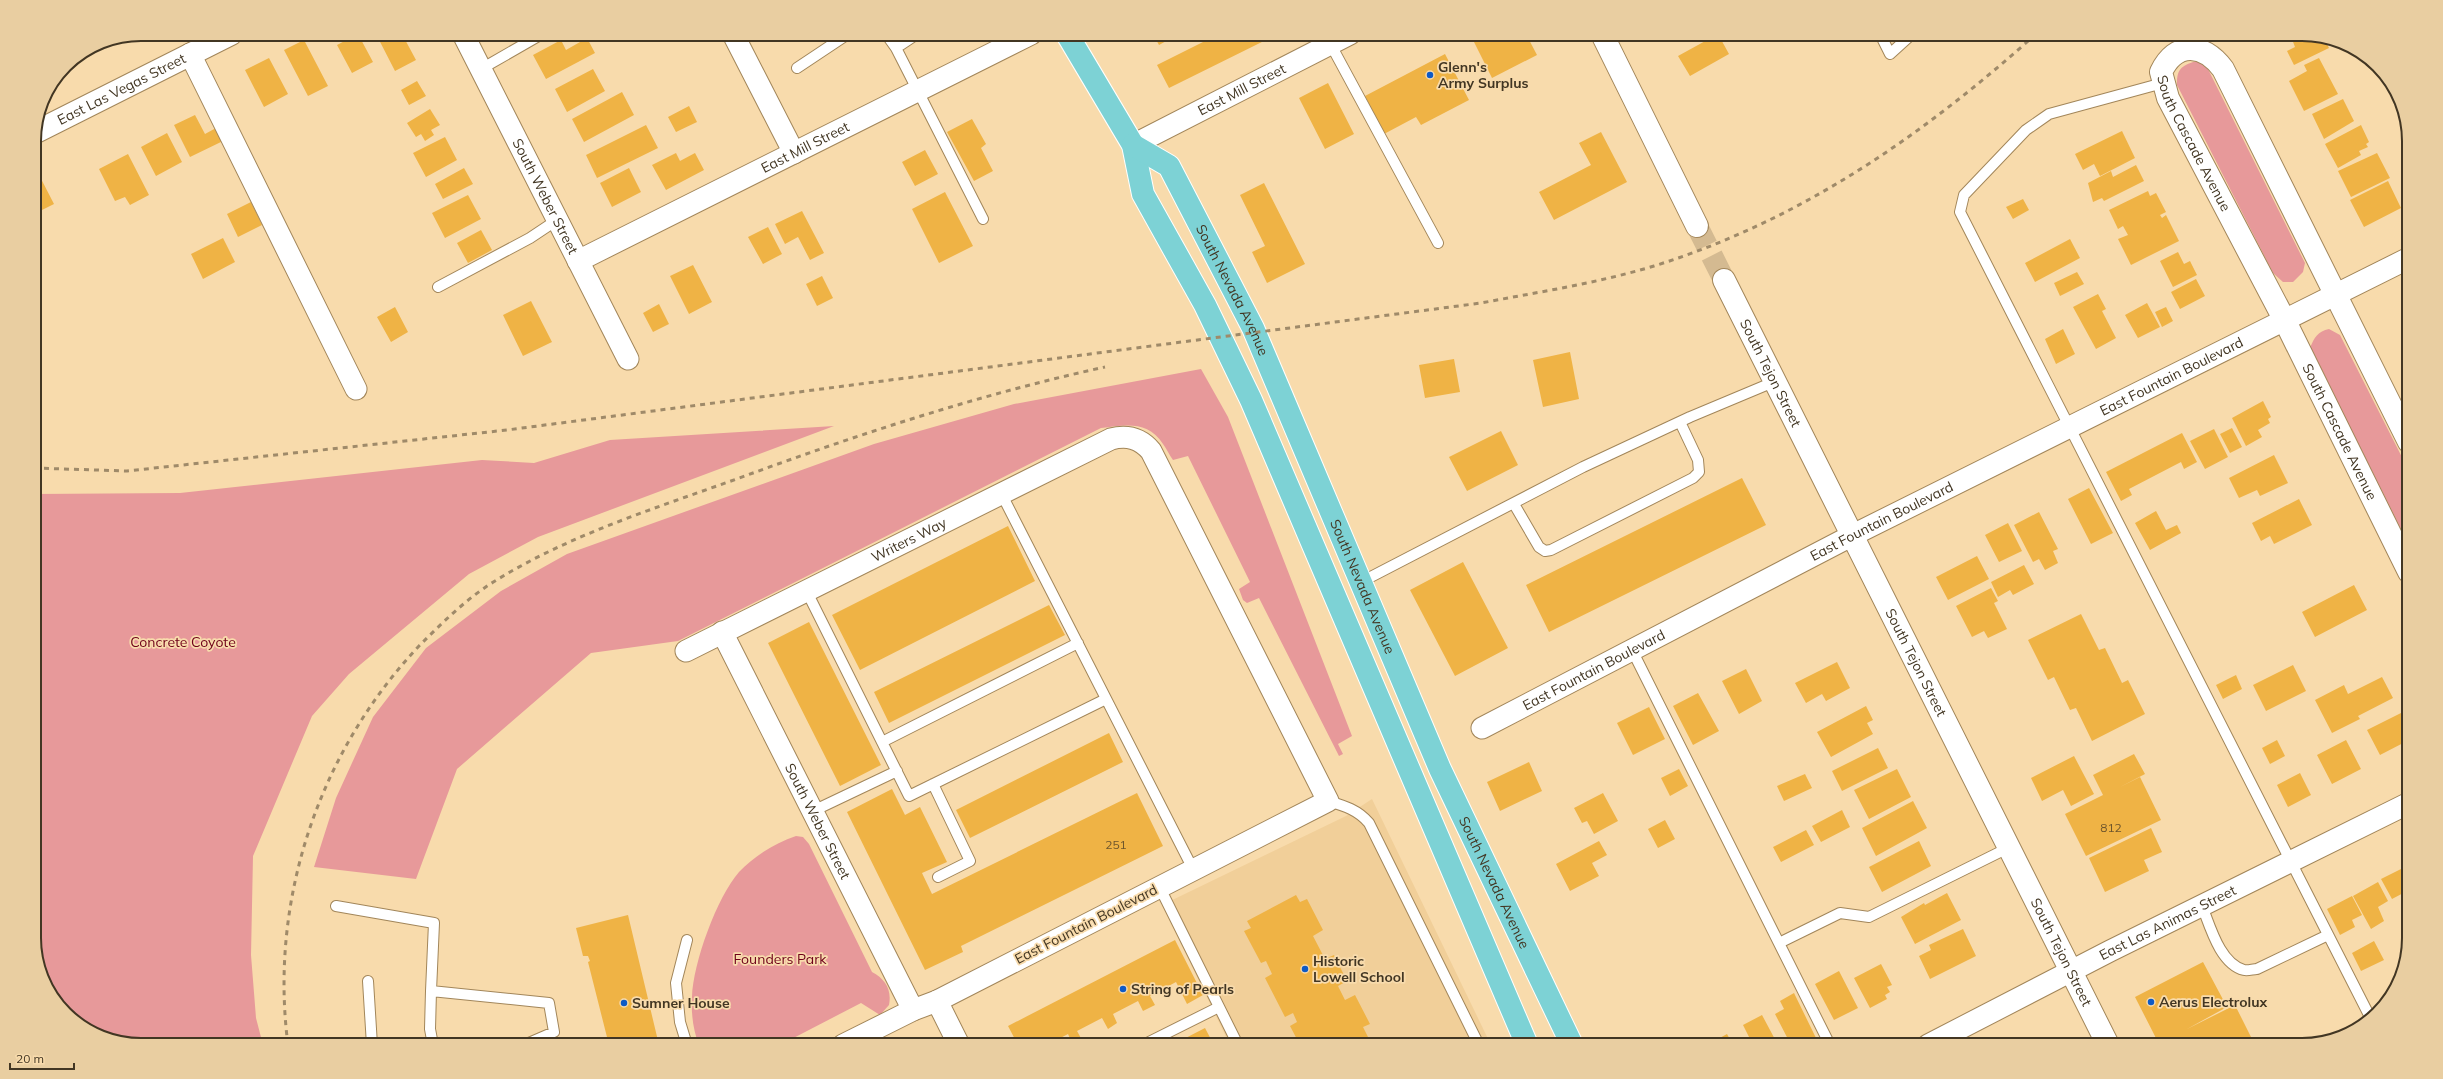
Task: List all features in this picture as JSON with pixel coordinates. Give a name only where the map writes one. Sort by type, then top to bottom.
[{"type":"main road","name":"South Nevada Avenue","points":[[1070,41],[1133,145],[1143,194],[1205,305],[1251,400],[1524,1038]]},
{"type":"main road","name":"South Nevada Avenue","points":[[1133,145],[1169,166],[1253,328],[1440,769],[1569,1038]]},
{"type":"street","name":"East Las Vegas Street","points":[[42,129],[217,41]]},
{"type":"street","name":"South Weber Street","points":[[467,41],[628,359]]},
{"type":"street","points":[[737,41],[794,153]]},
{"type":"street","name":"East Mill Street","points":[[578,261],[1017,41]]},
{"type":"street","name":"East Mill Street","points":[[1133,145],[1324,41]]},
{"type":"street","points":[[1605,41],[1697,226]]},
{"type":"street","name":"South Cascade Avenue","points":[[2402,428],[2223,69],[2215,58],[2197,49],[2188,48],[2179,52],[2166,61],[2161,72],[2168,98],[2285,321],[2402,558]]},
{"type":"street","points":[[190,54],[356,389]]},
{"type":"street","name":"East Fountain Boulevard","points":[[1482,728],[1853,535],[2402,262]]},
{"type":"street","name":"South Tejon Street","points":[[1724,280],[2104,1038]]},
{"type":"street","name":"Writers Way","points":[[686,651],[1112,439],[1140,440],[1151,451],[1328,801]]},
{"type":"street","name":"South Weber Street","points":[[722,632],[913,1010]]},
{"type":"street","name":"East Fountain Boulevard","points":[[857,1038],[913,1010],[936,1001],[1192,869],[1328,801]]},
{"type":"street","name":"East Las Animas Street","points":[[1941,1038],[2070,971],[2402,807]]},
{"type":"street","points":[[936,1001],[955,1038]]},
{"type":"lane","points":[[481,69],[530,41]]},
{"type":"lane","points":[[797,68],[838,41]]},
{"type":"lane","points":[[891,41],[896,48],[917,92],[983,219]]},
{"type":"lane","points":[[896,48],[906,41]]},
{"type":"lane","points":[[1329,41],[1438,243]]},
{"type":"lane","points":[[1884,41],[1890,54],[1904,41]]},
{"type":"lane","points":[[2163,84],[2048,114],[2026,130],[1964,195],[1960,212],[2071,427],[2368,1013]]},
{"type":"lane","points":[[438,287],[524,242],[557,220]]},
{"type":"lane","points":[[1361,582],[1583,468],[1680,422],[1776,381]]},
{"type":"lane","points":[[1514,504],[1539,547],[1545,551],[1551,550],[1693,478],[1698,472],[1698,460],[1680,422]]},
{"type":"lane","points":[[1001,493],[1192,869]]},
{"type":"lane","points":[[806,590],[909,796],[1106,699]]},
{"type":"lane","points":[[882,742],[1078,643]]},
{"type":"lane","points":[[1632,650],[1826,1038]]},
{"type":"lane","points":[[813,811],[897,771]]},
{"type":"lane","points":[[933,784],[970,861],[938,877]]},
{"type":"lane","points":[[1328,801],[1352,808],[1362,815],[1369,823],[1476,1038]]},
{"type":"lane","points":[[1779,943],[1840,914],[1870,917],[2008,848]]},
{"type":"lane","points":[[1159,886],[1234,1038]]},
{"type":"lane","points":[[336,906],[434,922],[430,1029],[432,1038]]},
{"type":"lane","points":[[2202,906],[2221,951],[2230,961],[2244,970],[2257,969],[2328,935]]},
{"type":"lane","points":[[685,1038],[680,1022],[676,983],[687,940]]},
{"type":"lane","points":[[368,982],[372,1038]]},
{"type":"lane","points":[[431,991],[549,1003],[554,1032],[540,1038]]},
{"type":"lane","points":[[1158,1038],[1219,1007]]},
{"type":"shaded area","points":[[1372,799],[1488,1038],[1227,1038],[1162,905],[1346,816]]},
{"type":"green space","points":[[2193,62],[2200,62],[2207,67],[2305,263],[2303,272],[2293,282],[2283,282],[2273,273],[2177,85],[2178,73],[2180,70]]},
{"type":"green space","points":[[2329,329],[2340,335],[2402,457],[2402,531],[2310,348],[2317,336]]},
{"type":"green space","points":[[1201,369],[1228,417],[1352,736],[1338,744],[1343,754],[1339,756],[1259,598],[1247,603],[1243,600],[1239,589],[1250,582],[1188,456],[1173,460],[1157,436],[1143,428],[1127,425],[1101,428],[678,641],[591,653],[457,769],[416,879],[314,867],[336,798],[373,717],[426,648],[501,591],[567,554],[874,444],[1014,404]]},
{"type":"green space","name":"Concrete Coyote","points":[[834,426],[538,537],[469,574],[349,674],[312,716],[253,856],[251,955],[256,1018],[261,1038],[134,1038],[115,1035],[91,1025],[70,1009],[54,988],[46,970],[41,945],[41,494],[180,493],[482,460],[534,463],[610,440]]},
{"type":"green space","name":"Founders Park","points":[[796,836],[803,837],[809,844],[872,972],[884,981],[888,989],[890,999],[889,1005],[880,1015],[861,1003],[794,1038],[697,1038],[692,1015],[693,983],[702,949],[715,914],[731,883],[739,872],[751,861],[780,842]]},
{"type":"building","points":[[305,41],[328,86],[308,96],[284,50]]},
{"type":"building","points":[[345,41],[362,41],[373,62],[352,73],[337,45]]},
{"type":"building","points":[[380,41],[406,41],[416,60],[395,71]]},
{"type":"building","points":[[559,41],[562,41],[566,50],[582,41],[589,41],[595,53],[546,79],[533,55]]},
{"type":"building","points":[[1157,41],[1166,41],[1159,45]]},
{"type":"building","points":[[1205,41],[1264,41],[1169,88],[1157,65]]},
{"type":"building","points":[[1474,41],[1530,41],[1537,55],[1492,78]]},
{"type":"building","points":[[1705,41],[1722,41],[1729,54],[1690,76],[1678,56]]},
{"type":"building","points":[[2293,41],[2322,43],[2327,44],[2329,48],[2294,65],[2287,51],[2295,47]]},
{"type":"building","name":"Glenn's Army Surplus","points":[[1445,54],[1469,100],[1421,125],[1416,117],[1384,134],[1365,96]]},
{"type":"building","points":[[269,58],[288,94],[264,107],[245,70]]},
{"type":"building","points":[[2319,58],[2338,94],[2304,111],[2289,81],[2307,71],[2304,65]]},
{"type":"building","points":[[593,69],[605,91],[567,112],[555,89]]},
{"type":"building","points":[[417,81],[426,96],[409,105],[401,90]]},
{"type":"building","points":[[1328,83],[1354,134],[1325,149],[1299,98]]},
{"type":"building","points":[[622,92],[634,115],[584,142],[572,119]]},
{"type":"building","points":[[2343,99],[2354,121],[2324,139],[2312,114]]},
{"type":"building","points":[[689,106],[697,122],[676,132],[668,117]]},
{"type":"building","points":[[430,109],[440,125],[431,130],[434,135],[425,141],[421,134],[416,137],[407,123]]},
{"type":"building","points":[[195,115],[205,134],[216,128],[223,141],[190,157],[174,125]]},
{"type":"building","points":[[972,119],[986,144],[981,148],[993,171],[974,181],[947,132]]},
{"type":"building","points":[[646,125],[658,148],[597,178],[586,155]]},
{"type":"building","points":[[2361,125],[2369,142],[2366,144],[2368,147],[2359,151],[2361,155],[2338,168],[2325,144]]},
{"type":"building","points":[[2122,131],[2135,158],[2100,176],[2094,164],[2083,170],[2075,154]]},
{"type":"building","points":[[1601,132],[1627,182],[1554,220],[1539,192],[1591,165],[1579,143]]},
{"type":"building","points":[[167,133],[182,162],[156,176],[141,147]]},
{"type":"building","points":[[445,137],[457,160],[426,177],[413,153]]},
{"type":"building","points":[[925,150],[938,174],[915,186],[902,162]]},
{"type":"building","points":[[676,153],[680,161],[695,153],[704,170],[666,190],[652,165]]},
{"type":"building","points":[[2377,153],[2390,178],[2351,197],[2338,171]]},
{"type":"building","points":[[128,154],[149,195],[130,205],[125,197],[115,201],[99,169]]},
{"type":"building","points":[[2136,165],[2144,181],[2104,201],[2102,198],[2093,202],[2088,183],[2111,171],[2113,177]]},
{"type":"building","points":[[464,168],[473,184],[443,199],[435,184]]},
{"type":"building","points":[[629,168],[641,192],[612,207],[600,183]]},
{"type":"building","points":[[41,179],[54,204],[41,210]]},
{"type":"building","points":[[2388,181],[2401,208],[2364,227],[2350,200]]},
{"type":"building","points":[[1264,183],[1305,264],[1267,283],[1252,252],[1265,246],[1240,195]]},
{"type":"building","points":[[2148,191],[2150,196],[2156,193],[2166,212],[2160,215],[2162,218],[2166,215],[2179,241],[2131,265],[2118,239],[2128,235],[2123,226],[2118,229],[2109,210]]},
{"type":"building","points":[[945,192],[973,246],[939,263],[912,209]]},
{"type":"building","points":[[468,195],[481,219],[445,238],[432,213]]},
{"type":"building","points":[[2023,199],[2029,210],[2013,219],[2006,207]]},
{"type":"building","points":[[251,202],[262,225],[238,237],[227,214]]},
{"type":"building","points":[[802,211],[824,253],[810,260],[798,237],[785,244],[775,224]]},
{"type":"building","points":[[768,227],[782,254],[763,264],[748,237]]},
{"type":"building","points":[[481,230],[492,250],[468,263],[457,243]]},
{"type":"building","points":[[223,238],[235,262],[203,279],[191,254]]},
{"type":"building","points":[[2070,239],[2080,258],[2035,282],[2025,263]]},
{"type":"building","points":[[2178,252],[2184,264],[2190,261],[2197,275],[2173,287],[2160,261]]},
{"type":"building","points":[[693,265],[712,302],[689,314],[670,276]]},
{"type":"building","points":[[2077,272],[2084,284],[2060,296],[2054,283]]},
{"type":"building","points":[[822,276],[833,298],[817,306],[806,284]]},
{"type":"building","points":[[2196,279],[2205,296],[2180,309],[2171,292]]},
{"type":"building","points":[[2098,294],[2106,309],[2102,311],[2116,338],[2096,349],[2073,307]]},
{"type":"building","points":[[531,301],[552,342],[523,356],[503,315]]},
{"type":"building","points":[[2147,303],[2160,327],[2138,338],[2125,315]]},
{"type":"building","points":[[659,304],[669,324],[653,332],[643,313]]},
{"type":"building","points":[[395,307],[408,332],[391,342],[377,317]]},
{"type":"building","points":[[2166,307],[2173,321],[2162,327],[2155,312]]},
{"type":"building","points":[[2063,329],[2075,354],[2056,364],[2045,339]]},
{"type":"building","points":[[1570,352],[1579,399],[1543,407],[1533,360]]},
{"type":"building","points":[[1454,359],[1460,392],[1425,398],[1419,365]]},
{"type":"building","points":[[2263,401],[2271,417],[2268,419],[2270,423],[2258,430],[2262,437],[2246,446],[2232,418]]},
{"type":"building","points":[[2232,428],[2242,447],[2230,453],[2220,434]]},
{"type":"building","points":[[2214,429],[2228,457],[2205,469],[2190,441]]},
{"type":"building","points":[[1501,431],[1518,465],[1467,491],[1449,457]]},
{"type":"building","points":[[2182,433],[2197,462],[2184,469],[2181,462],[2129,489],[2132,495],[2121,501],[2106,472]]},
{"type":"building","points":[[2274,455],[2288,483],[2260,496],[2257,490],[2239,498],[2229,478]]},
{"type":"building","points":[[1742,478],[1766,525],[1549,632],[1526,585]]},
{"type":"building","points":[[2089,488],[2113,533],[2091,544],[2068,499]]},
{"type":"building","points":[[2299,499],[2312,525],[2274,544],[2270,536],[2261,541],[2252,523]]},
{"type":"building","points":[[2156,511],[2166,530],[2177,525],[2181,533],[2150,550],[2135,523]]},
{"type":"building","points":[[2039,512],[2058,549],[2053,551],[2058,563],[2045,570],[2039,559],[2033,562],[2014,525]]},
{"type":"building","points":[[2008,523],[2022,551],[1999,562],[1985,535]]},
{"type":"building","points":[[1008,526],[1035,581],[860,670],[832,615]]},
{"type":"building","points":[[1977,556],[1989,579],[1948,600],[1936,577]]},
{"type":"building","points":[[1463,562],[1508,648],[1455,676],[1410,590]]},
{"type":"building","points":[[2024,565],[2034,584],[2013,595],[2010,590],[1998,597],[1991,582]]},
{"type":"building","points":[[2354,585],[2367,610],[2315,637],[2302,612]]},
{"type":"building","points":[[1991,588],[1998,601],[1994,603],[2007,629],[1988,638],[1984,631],[1972,637],[1956,606]]},
{"type":"building","points":[[1049,605],[1065,635],[889,723],[874,692]]},
{"type":"building","points":[[2081,614],[2099,650],[2105,648],[2122,683],[2128,680],[2145,714],[2092,741],[2076,708],[2070,710],[2054,677],[2048,680],[2028,640]]},
{"type":"building","points":[[809,622],[881,765],[840,786],[768,643]]},
{"type":"building","points":[[1837,662],[1850,688],[1826,701],[1822,694],[1806,703],[1795,683]]},
{"type":"building","points":[[2293,665],[2306,691],[2266,711],[2253,685]]},
{"type":"building","points":[[1746,669],[1762,701],[1739,714],[1722,681]]},
{"type":"building","points":[[2236,675],[2242,689],[2223,699],[2216,685]]},
{"type":"building","points":[[2382,677],[2393,698],[2358,716],[2360,719],[2332,733],[2315,700],[2344,685],[2348,694]]},
{"type":"building","points":[[1698,693],[1719,731],[1693,745],[1673,706]]},
{"type":"building","points":[[1866,706],[1873,720],[1867,723],[1873,734],[1831,757],[1817,732]]},
{"type":"building","points":[[1649,707],[1665,739],[1633,755],[1617,723]]},
{"type":"building","points":[[2401,713],[2402,715],[2402,744],[2380,755],[2367,730]]},
{"type":"building","points":[[1109,733],[1123,762],[970,838],[956,810]]},
{"type":"building","points":[[2277,740],[2285,756],[2270,764],[2262,748]]},
{"type":"building","points":[[2346,740],[2361,769],[2332,784],[2317,755]]},
{"type":"building","points":[[1878,748],[1888,768],[1842,791],[1832,771]]},
{"type":"building","points":[[2134,754],[2145,774],[2120,787],[2140,777],[2161,820],[2086,856],[2065,814],[2103,795],[2093,775]]},
{"type":"building","points":[[2074,756],[2094,794],[2071,806],[2063,790],[2042,801],[2031,778]]},
{"type":"building","points":[[1529,762],[1542,791],[1500,811],[1487,782]]},
{"type":"building","points":[[1679,769],[1688,786],[1670,796],[1661,778]]},
{"type":"building","points":[[1897,769],[1911,797],[1869,819],[1854,790]]},
{"type":"building","points":[[2300,773],[2311,795],[2288,807],[2277,785]]},
{"type":"building","points":[[1805,774],[1812,788],[1784,801],[1777,786]]},
{"type":"building","points":[[892,789],[905,815],[920,807],[947,862],[922,873],[932,894],[1137,793],[1163,846],[961,946],[963,952],[925,970],[847,812]]},
{"type":"building","points":[[1603,793],[1618,821],[1594,834],[1587,821],[1582,823],[1574,808]]},
{"type":"building","points":[[1913,801],[1927,828],[1876,856],[1862,828]]},
{"type":"building","points":[[1842,810],[1850,827],[1821,842],[1812,826]]},
{"type":"building","points":[[1665,820],[1675,839],[1658,848],[1648,829]]},
{"type":"building","points":[[2151,828],[2162,852],[2144,860],[2149,871],[2105,892],[2089,858]]},
{"type":"building","points":[[1806,830],[1814,845],[1781,862],[1773,847]]},
{"type":"building","points":[[1599,841],[1607,855],[1592,863],[1599,876],[1570,891],[1556,864]]},
{"type":"building","points":[[1919,841],[1931,866],[1882,892],[1869,867]]},
{"type":"building","points":[[2402,868],[2402,894],[2392,899],[2381,879]]},
{"type":"building","points":[[2378,882],[2388,901],[2378,907],[2384,921],[2371,929],[2353,896]]},
{"type":"building","points":[[1947,893],[1961,920],[1915,944],[1901,917],[1924,903],[1925,905]]},
{"type":"building","name":"Historic Lowell School","points":[[1296,895],[1300,902],[1307,899],[1323,930],[1313,936],[1325,959],[1334,955],[1347,981],[1338,986],[1345,1000],[1355,995],[1370,1024],[1363,1027],[1368,1038],[1296,1038],[1290,1026],[1297,1022],[1293,1013],[1285,1017],[1265,978],[1272,974],[1266,961],[1261,963],[1244,931],[1251,928],[1247,921]]},
{"type":"building","points":[[2352,896],[2362,915],[2352,920],[2355,927],[2340,935],[2327,909]]},
{"type":"building","name":"Sumner House","points":[[628,915],[657,1038],[607,1038],[588,962],[590,961],[588,956],[583,956],[576,928]]},
{"type":"building","points":[[1963,929],[1976,956],[1930,979],[1919,956],[1931,950],[1929,945]]},
{"type":"building","name":"String of Pearls","points":[[1175,940],[1203,995],[1187,1004],[1176,982],[1150,996],[1155,1005],[1143,1011],[1138,1001],[1113,1014],[1117,1023],[1108,1029],[1102,1018],[1077,1031],[1081,1038],[1070,1038],[1068,1034],[1060,1038],[1014,1038],[1008,1026]]},
{"type":"building","points":[[2374,941],[2384,960],[2361,971],[2352,953]]},
{"type":"building","points":[[2203,962],[2227,1007],[2187,1029],[2235,1005],[2252,1038],[2156,1038],[2135,997]]},
{"type":"building","points":[[1881,964],[1892,985],[1887,987],[1890,992],[1885,995],[1887,999],[1870,1008],[1854,978]]},
{"type":"building","points":[[1839,971],[1858,1008],[1834,1020],[1815,984]]},
{"type":"building","points":[[1794,993],[1816,1038],[1787,1038],[1775,1014],[1784,1009],[1780,1001]]},
{"type":"building","points":[[1762,1015],[1774,1038],[1750,1038],[1743,1025]]},
{"type":"building","points":[[1205,1028],[1210,1038],[1186,1038]]},
{"type":"building","points":[[1727,1034],[1729,1038],[1720,1038]]},
{"type":"tunnel","points":[[1697,226],[1724,280]]},
{"type":"railway","points":[[41,468],[127,471],[507,430],[1481,303],[1590,282],[1654,266],[1708,247],[1760,225],[1809,199],[1857,171],[1904,140],[1949,107],[2028,41]]},
{"type":"railway","points":[[287,1038],[284,991],[286,936],[295,883],[309,831],[329,781],[354,733],[384,688],[419,646],[465,603],[495,581],[556,548],[654,508],[796,457],[928,414],[1060,377],[1105,367]]},
{"type":"place","name":"Glenn's Army Surplus","points":[[1430,75]]},
{"type":"place","name":"Historic Lowell School","points":[[1305,969]]},
{"type":"place","name":"String of Pearls","points":[[1123,989]]},
{"type":"place","name":"Aerus Electrolux","points":[[2151,1002]]},
{"type":"place","name":"Sumner House","points":[[624,1003]]}]
